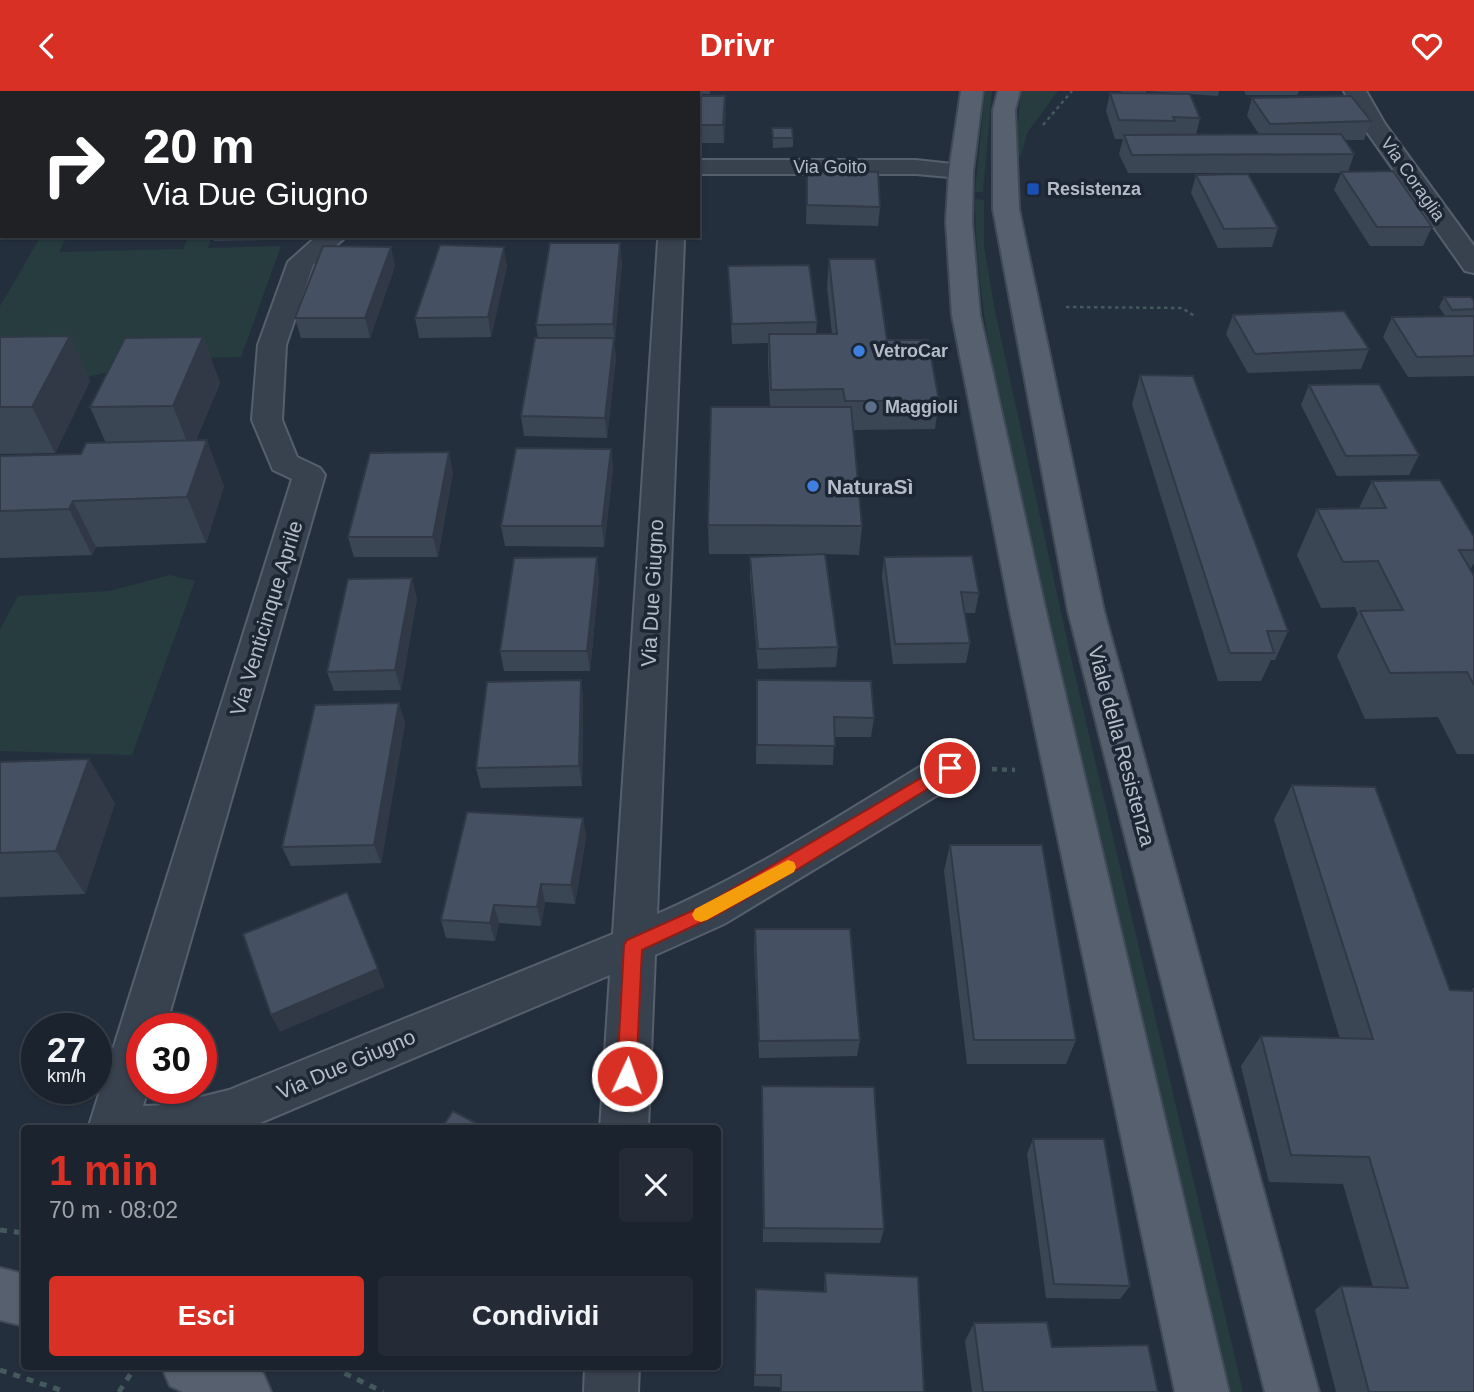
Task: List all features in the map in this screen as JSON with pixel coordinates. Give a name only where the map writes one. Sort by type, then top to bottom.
[{"type":"main road","points":[[972,91],[961,171],[959,222],[966,315],[1029,616],[1202,1392]]},
{"type":"main road","name":"Viale della Resistenza","points":[[1009,91],[1004,110],[1006,209],[1086,611],[1292,1392]]},
{"type":"main road","points":[[196,1370],[244,1392]]},
{"type":"street","name":"Via Coraglia","points":[[1355,91],[1374,125],[1474,265]]},
{"type":"street","name":"Via Goito","points":[[700,167],[916,167],[961,171]]},
{"type":"street","name":"Via Venticinque Aprile","points":[[147,1013],[309,475],[284,463],[267,420],[272,345],[301,262],[331,238]]},
{"type":"street","name":"Via Due Giugno","points":[[624,1125],[671,241]]},
{"type":"street","name":"Via Due Giugno","points":[[180,1125],[230,1112],[633,945],[721,904],[950,768]]},
{"type":"street","name":"Via Venticinque Aprile","points":[[113,1125],[126,1083]]},
{"type":"street","points":[[611,1392],[612,1370]]},
{"type":"path","points":[[1063,307],[1182,308],[1196,317]]},
{"type":"path","points":[[0,1230],[21,1233]]},
{"type":"path","points":[[0,1370],[66,1392]]},
{"type":"path","points":[[119,1392],[133,1370]]},
{"type":"path","points":[[338,1370],[383,1392]]},
{"type":"green space","points":[[985,91],[992,91],[983,192],[975,192]]},
{"type":"green space","points":[[1021,91],[1058,91],[1027,133],[1021,156],[1015,155]]},
{"type":"green space","points":[[975,199],[984,200],[984,246],[995,311],[1072,662],[1243,1392],[1226,1392],[1083,787],[989,345],[977,248]]},
{"type":"green space","points":[[40,238],[66,238],[59,252],[183,249],[188,238],[211,238],[208,248],[281,246],[241,357],[162,359],[88,377],[0,379],[0,306]]},
{"type":"green space","points":[[170,575],[195,581],[132,755],[0,751],[0,629],[18,596],[109,591]]},
{"type":"building","points":[[1110,93],[1190,94],[1200,118],[1173,117],[1175,121],[1119,120]]},
{"type":"building","points":[[700,96],[725,96],[723,125],[700,125]]},
{"type":"building","points":[[1351,96],[1371,121],[1270,124],[1252,98]]},
{"type":"building","points":[[772,128],[792,128],[793,138],[773,138]]},
{"type":"building","points":[[1341,134],[1354,154],[1132,155],[1124,135]]},
{"type":"building","points":[[807,170],[878,172],[880,207],[807,205]]},
{"type":"building","points":[[1393,171],[1432,227],[1377,227],[1341,172]]},
{"type":"building","points":[[1248,174],[1278,228],[1224,229],[1196,175]]},
{"type":"building","points":[[550,243],[620,243],[613,324],[536,325]]},
{"type":"building","points":[[440,245],[504,247],[488,317],[415,318]]},
{"type":"building","points":[[323,246],[391,247],[365,318],[295,318]]},
{"type":"building","points":[[829,259],[875,259],[887,340],[928,340],[939,401],[845,401],[843,389],[771,390],[769,334],[837,334]]},
{"type":"building","points":[[809,265],[817,322],[732,324],[728,266]]},
{"type":"building","points":[[1444,297],[1471,297],[1474,309],[1452,310]]},
{"type":"building","points":[[1344,311],[1369,349],[1255,354],[1233,315]]},
{"type":"building","points":[[1474,316],[1474,356],[1417,357],[1392,317]]},
{"type":"building","points":[[70,336],[32,407],[0,407],[0,337]]},
{"type":"building","points":[[203,337],[173,406],[90,407],[125,338]]},
{"type":"building","points":[[535,338],[614,338],[605,418],[521,416]]},
{"type":"building","points":[[1140,375],[1193,376],[1288,631],[1267,631],[1274,653],[1230,653]]},
{"type":"building","points":[[1379,384],[1419,455],[1346,456],[1309,385]]},
{"type":"building","points":[[711,407],[851,407],[862,526],[708,525]]},
{"type":"building","points":[[207,440],[187,497],[73,501],[69,509],[0,511],[0,456],[81,454],[86,443]]},
{"type":"building","points":[[516,448],[611,449],[602,526],[501,526]]},
{"type":"building","points":[[449,452],[433,537],[348,537],[370,453]]},
{"type":"building","points":[[1440,480],[1474,537],[1474,550],[1459,550],[1474,576],[1474,685],[1467,672],[1390,673],[1360,611],[1403,610],[1378,561],[1343,562],[1317,509],[1386,508],[1372,481]]},
{"type":"building","points":[[825,554],[838,647],[758,649],[750,557]]},
{"type":"building","points":[[972,556],[979,593],[961,592],[970,643],[895,644],[884,557]]},
{"type":"building","points":[[597,557],[587,651],[500,651],[514,558]]},
{"type":"building","points":[[412,578],[395,670],[327,672],[348,579]]},
{"type":"building","points":[[581,680],[579,766],[476,768],[487,682]]},
{"type":"building","points":[[757,680],[871,681],[874,718],[834,717],[835,746],[757,745]]},
{"type":"building","points":[[399,703],[374,845],[282,847],[315,705]]},
{"type":"building","points":[[89,759],[56,851],[0,853],[0,762]]},
{"type":"building","points":[[1292,785],[1375,787],[1450,990],[1474,991],[1474,1392],[1369,1392],[1341,1286],[1408,1288],[1369,1157],[1291,1155],[1261,1036],[1373,1039]]},
{"type":"building","points":[[467,812],[583,818],[571,885],[541,884],[537,907],[494,905],[490,923],[441,920]]},
{"type":"building","points":[[950,845],[1042,845],[1076,1040],[974,1040]]},
{"type":"building","points":[[347,892],[378,969],[271,1015],[243,934]]},
{"type":"building","points":[[755,929],[850,929],[860,1040],[759,1041]]},
{"type":"building","points":[[762,1086],[874,1087],[884,1229],[764,1228]]},
{"type":"building","points":[[453,1111],[479,1125],[444,1125]]},
{"type":"building","points":[[1033,1139],[1104,1139],[1130,1286],[1054,1284]]},
{"type":"building","points":[[825,1273],[918,1277],[924,1392],[781,1392],[781,1375],[755,1375],[756,1289],[826,1292]]},
{"type":"building","points":[[1047,1322],[1052,1347],[1148,1345],[1158,1392],[983,1392],[974,1323]]},
{"type":"slow traffic","points":[[701,915],[788,867]]},
{"type":"place","name":"Resistenza","points":[[1033,189]]},
{"type":"place","name":"VetroCar","points":[[859,351]]},
{"type":"place","name":"Maggioli","points":[[871,407]]},
{"type":"place","name":"NaturaSì","points":[[813,486]]},
{"type":"route","points":[[627,1076],[633,945],[709,911],[950,768]]}]
